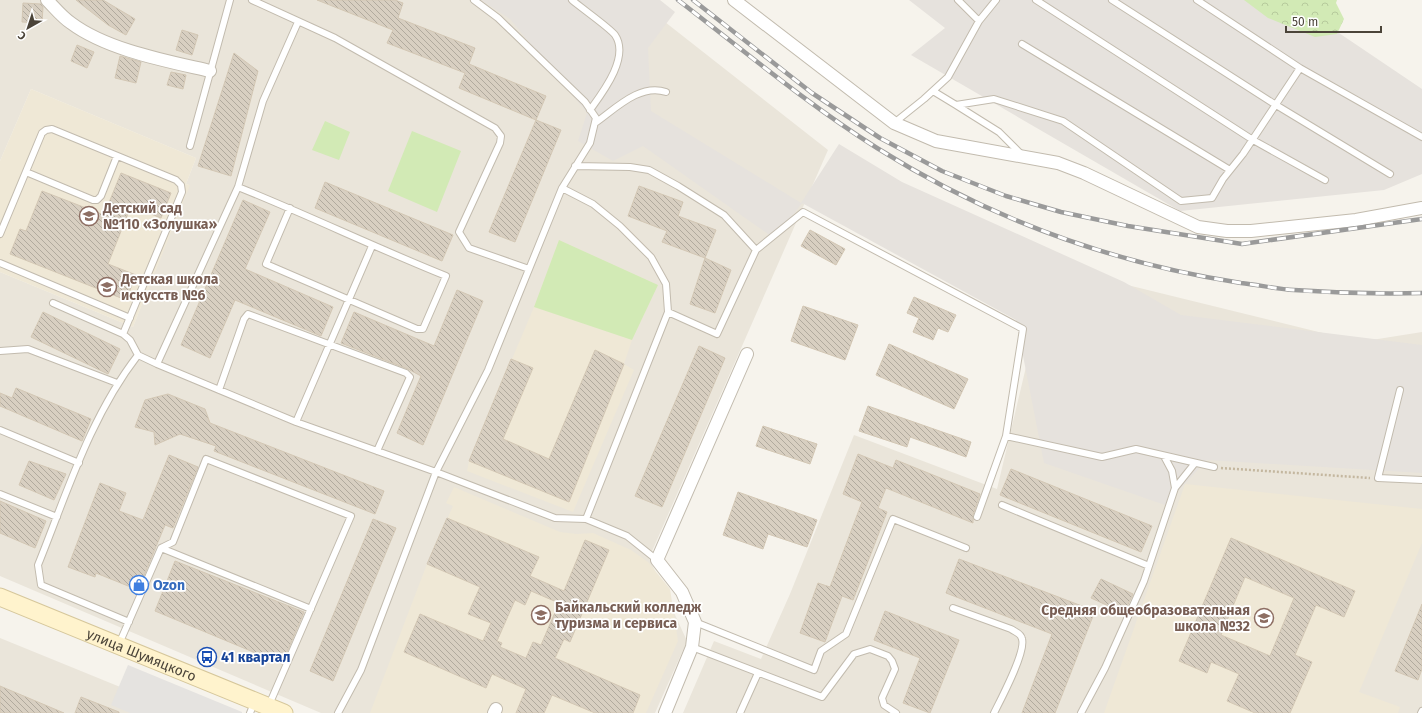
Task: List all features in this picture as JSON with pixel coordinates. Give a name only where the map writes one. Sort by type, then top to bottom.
[{"type":"main road","name":"улица Шумяцкого","points":[[0,597],[119,645],[264,709]]},
{"type":"street","points":[[47,0],[71,23],[96,38],[154,59],[210,71]]},
{"type":"street","points":[[734,0],[894,123],[936,141],[1058,163],[1084,173],[1198,227],[1251,231],[1348,221],[1422,208]]},
{"type":"street","points":[[665,713],[692,647],[695,622],[682,592],[657,560],[747,354]]},
{"type":"lane","points":[[190,146],[230,0]]},
{"type":"lane","points":[[252,0],[335,38],[495,128],[501,136],[500,143],[459,232],[469,248],[529,269]]},
{"type":"lane","points":[[338,713],[361,670],[436,472],[488,370],[562,188],[590,142],[596,118],[590,110],[498,18],[474,0]]},
{"type":"lane","points":[[572,0],[615,35],[619,52],[616,67],[608,83],[590,110]]},
{"type":"lane","points":[[958,0],[979,21]]},
{"type":"lane","points":[[894,123],[948,77],[979,21],[996,0]]},
{"type":"lane","points":[[1036,0],[1253,140],[1325,180]]},
{"type":"lane","points":[[1112,0],[1276,105],[1390,174]]},
{"type":"lane","points":[[1197,0],[1300,68],[1422,137]]},
{"type":"lane","points":[[157,364],[238,187],[263,101],[298,22]]},
{"type":"lane","points":[[1022,44],[1230,170]]},
{"type":"lane","points":[[956,105],[994,99],[1063,121],[1182,201],[1212,198],[1230,170],[1253,140],[1300,68]]},
{"type":"lane","points":[[595,123],[641,92],[657,89],[666,92]]},
{"type":"lane","points":[[933,91],[999,132],[1023,156]]},
{"type":"lane","points":[[0,234],[42,133],[46,130],[52,129],[176,180],[181,185],[182,192],[123,334]]},
{"type":"lane","points":[[26,172],[93,200],[97,200],[101,196],[118,156]]},
{"type":"lane","points":[[575,166],[630,166],[649,170],[678,186],[724,215],[756,250]]},
{"type":"lane","points":[[238,187],[290,208],[372,246],[446,276],[427,324],[423,329],[417,329],[266,264],[290,208]]},
{"type":"lane","points":[[562,188],[598,209],[620,226],[651,257],[666,284],[668,312],[586,519]]},
{"type":"lane","points":[[668,312],[717,334],[756,250],[803,212],[1023,329],[1006,436],[977,517]]},
{"type":"lane","points":[[296,422],[372,246]]},
{"type":"lane","points":[[0,263],[130,318]]},
{"type":"lane","points":[[53,303],[123,334],[130,340],[138,355],[157,364],[296,422],[436,472],[555,518],[586,519],[627,536],[657,560]]},
{"type":"lane","points":[[220,390],[244,319],[248,314],[406,373],[410,377],[377,451]]},
{"type":"lane","points":[[0,351],[28,349],[117,383]]},
{"type":"lane","points":[[129,622],[41,585],[38,565],[94,425],[117,383],[138,355]]},
{"type":"lane","points":[[1400,390],[1378,478],[1422,480]]},
{"type":"lane","points":[[0,430],[79,463]]},
{"type":"lane","points":[[1006,436],[1102,457],[1136,449],[1214,467]]},
{"type":"lane","points":[[1164,456],[1172,472],[1175,488]]},
{"type":"lane","points":[[119,645],[161,548],[173,542],[206,459],[351,516],[311,609],[264,709]]},
{"type":"lane","points":[[1081,713],[1118,640],[1150,566],[1175,488],[1195,463]]},
{"type":"lane","points":[[0,494],[57,517]]},
{"type":"lane","points":[[1002,504],[1150,566]]},
{"type":"lane","points":[[695,622],[814,670],[821,651],[846,634],[893,519],[966,548]]},
{"type":"lane","points":[[161,548],[311,609]]},
{"type":"lane","points":[[953,608],[1019,633],[1022,640],[1021,654],[994,713]]},
{"type":"lane","points":[[692,647],[822,697],[854,654],[870,649],[888,656],[892,661],[895,670],[882,698],[884,705],[896,713]]},
{"type":"lane","points":[[740,713],[758,673]]},
{"type":"path","points":[[1214,467],[1378,478]]},
{"type":"shaded area","points":[[0,0],[637,0],[828,150],[649,558],[687,641],[655,713],[321,713],[0,576],[0,272],[133,327],[189,185],[186,184],[196,158],[31,89],[0,161]]},
{"type":"shaded area","points":[[481,0],[660,0],[675,12],[648,48],[651,111],[801,203],[839,144],[902,182],[1124,282],[1181,315],[1422,345],[1422,473],[1207,460],[1165,505],[1044,463],[1016,320],[802,203],[775,239],[643,146],[613,161],[578,141],[587,113],[510,19]]},
{"type":"shaded area","points":[[909,0],[1290,0],[1422,89],[1422,174],[1384,190],[1180,211],[911,55],[945,28]]},
{"type":"shaded area","name":"Детский сад №110 «Золушка»","points":[[31,89],[196,158],[186,184],[190,185],[133,327],[0,272],[0,161]]},
{"type":"shaded area","points":[[559,240],[658,285],[632,340],[624,364],[634,370],[573,512],[467,471],[469,461],[534,307]]},
{"type":"shaded area","points":[[1050,266],[1359,342],[1422,332],[1422,713],[683,713],[714,641],[761,659],[790,594],[854,435],[997,489]]},
{"type":"shaded area","name":"Средняя общеобразовательная школа №32","points":[[1185,484],[1422,509],[1422,543],[1359,692],[1400,707],[1398,713],[1104,713]]},
{"type":"shaded area","name":"Байкальский колледж туризма и сервиса","points":[[454,487],[560,532],[577,534],[593,533],[631,550],[648,562],[670,589],[678,641],[646,713],[370,713],[427,564],[453,506],[446,503]]},
{"type":"shaded area","points":[[0,638],[184,713],[0,713]]},
{"type":"shaded area","points":[[128,665],[242,713],[130,713],[111,705]]},
{"type":"green space","points":[[1244,0],[1337,0],[1336,3],[1344,19],[1337,34],[1315,37],[1268,18]]},
{"type":"green space","points":[[325,121],[350,132],[339,160],[312,150]]},
{"type":"green space","points":[[412,131],[461,151],[437,212],[388,191]]},
{"type":"green space","points":[[559,240],[658,285],[632,340],[534,307]]},
{"type":"building","points":[[76,0],[103,0],[135,19],[126,35],[108,25]]},
{"type":"building","points":[[317,0],[395,0],[403,3],[398,18],[475,48],[469,64],[546,96],[536,120],[459,88],[465,73],[387,43],[393,30]]},
{"type":"building","points":[[23,3],[41,4],[43,7],[42,23],[22,22]]},
{"type":"building","points":[[182,30],[198,35],[192,55],[176,50]]},
{"type":"building","points":[[77,45],[94,52],[87,68],[71,61]]},
{"type":"building","points":[[234,53],[258,71],[231,176],[198,166]]},
{"type":"building","points":[[120,56],[141,62],[136,83],[115,78]]},
{"type":"building","points":[[171,72],[186,75],[183,89],[167,85]]},
{"type":"building","points":[[536,120],[561,130],[515,242],[489,232]]},
{"type":"building","points":[[121,173],[171,193],[161,218],[131,206],[108,264],[136,275],[126,300],[10,254],[20,229],[26,231],[42,191],[104,215]]},
{"type":"building","points":[[325,182],[453,235],[442,261],[315,208]]},
{"type":"building","points":[[639,186],[683,202],[678,216],[716,230],[705,258],[662,242],[667,231],[628,216]]},
{"type":"building","points":[[243,200],[270,212],[245,269],[333,307],[321,336],[235,300],[210,358],[181,345]]},
{"type":"building","points":[[810,230],[845,249],[836,265],[801,246]]},
{"type":"building","points":[[705,258],[731,270],[715,313],[690,304]]},
{"type":"building","points":[[457,290],[483,301],[423,445],[397,433],[421,376],[408,369],[341,343],[354,312],[434,346]]},
{"type":"building","points":[[914,297],[956,315],[948,332],[938,328],[933,340],[913,332],[919,318],[907,313]]},
{"type":"building","points":[[803,306],[858,325],[845,360],[791,341]]},
{"type":"building","points":[[43,312],[120,349],[108,374],[31,337]]},
{"type":"building","points":[[889,344],[968,379],[954,409],[876,375]]},
{"type":"building","points":[[699,346],[725,358],[662,507],[635,496]]},
{"type":"building","points":[[595,350],[624,364],[569,502],[469,461],[511,359],[533,368],[503,439],[549,459]]},
{"type":"building","points":[[16,388],[91,419],[82,441],[0,406],[0,393],[12,398]]},
{"type":"building","points":[[168,394],[205,409],[210,423],[384,491],[375,514],[214,451],[216,446],[180,434],[155,445],[154,432],[135,427],[145,400]]},
{"type":"building","points":[[868,406],[971,442],[966,457],[910,437],[907,447],[859,431]]},
{"type":"building","points":[[763,426],[817,444],[810,464],[756,446]]},
{"type":"building","points":[[858,454],[893,468],[896,460],[980,494],[973,515],[973,523],[886,488],[878,508],[887,512],[853,600],[842,596],[825,642],[800,633],[818,583],[830,587],[862,502],[843,494]]},
{"type":"building","points":[[169,455],[198,467],[173,528],[165,525],[138,590],[96,573],[95,577],[68,567],[100,483],[126,493],[119,511],[143,520]]},
{"type":"building","points":[[29,461],[66,474],[54,500],[19,485]]},
{"type":"building","points":[[1011,469],[1152,526],[1141,552],[1000,495]]},
{"type":"building","points":[[738,492],[817,520],[807,547],[768,534],[763,549],[723,535]]},
{"type":"building","points":[[0,501],[46,521],[35,548],[0,533]]},
{"type":"building","points":[[447,518],[539,557],[530,576],[564,591],[585,540],[609,550],[570,642],[564,639],[555,658],[640,695],[633,713],[595,713],[552,695],[544,713],[516,713],[526,689],[492,674],[486,688],[404,652],[420,614],[483,641],[491,623],[468,614],[480,587],[427,564]],"holes":[[[531,591],[559,603],[541,645],[533,642],[526,658],[500,647],[502,643],[497,641],[515,600],[525,605]]]},
{"type":"building","points":[[373,519],[396,528],[333,681],[310,671]]},
{"type":"building","points":[[1231,538],[1355,591],[1344,617],[1316,605],[1295,655],[1312,662],[1290,713],[1255,713],[1227,701],[1239,674],[1211,662],[1207,673],[1179,661]],"holes":[[[1245,577],[1294,598],[1270,656],[1221,635]]]},
{"type":"building","points":[[959,559],[1095,611],[1055,713],[1022,713],[1052,634],[946,593]]},
{"type":"building","points":[[175,561],[304,612],[282,664],[155,611]]},
{"type":"building","points":[[1101,579],[1133,594],[1124,613],[1091,598]]},
{"type":"building","points":[[1422,604],[1422,669],[1418,680],[1395,671]]},
{"type":"building","points":[[885,611],[959,640],[930,713],[903,703],[920,658],[874,640]]},
{"type":"building","points":[[0,686],[64,713],[0,713]]},
{"type":"building","points":[[81,697],[119,712],[119,713],[75,713]]},
{"type":"railway","points":[[678,0],[800,95],[877,148],[962,196],[1052,234],[1098,250],[1145,263],[1241,283],[1281,289],[1310,291],[1422,293]]},
{"type":"railway","points":[[693,0],[812,93],[880,138],[942,171],[1006,196],[1061,212],[1128,226],[1242,244],[1422,219]]},
{"type":"place","name":"Детский сад №110 «Золушка»","points":[[89,216]]},
{"type":"place","name":"Детская школа искусств №6","points":[[107,287]]},
{"type":"place","name":"Ozon","points":[[139,585]]},
{"type":"place","name":"Байкальский колледж туризма и сервиса","points":[[541,615]]},
{"type":"place","name":"Средняя общеобразовательная школа №32","points":[[1264,618]]},
{"type":"place","name":"41 квартал","points":[[207,657]]}]
